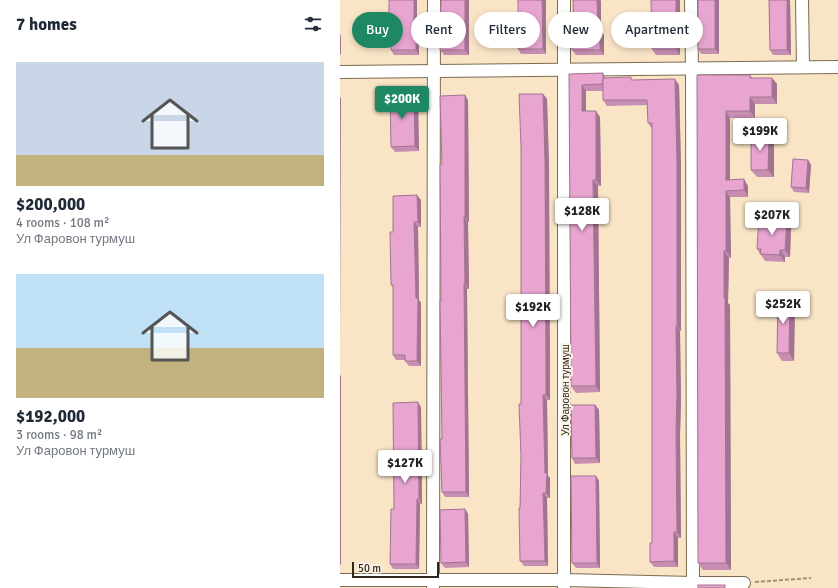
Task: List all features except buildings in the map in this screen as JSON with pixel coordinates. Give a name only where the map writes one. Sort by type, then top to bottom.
[{"type":"street","points":[[433,584],[434,0]]},
{"type":"street","name":"Ул Фаровон турмуш","points":[[564,0],[564,584]]},
{"type":"street","points":[[690,0],[692,68],[692,585]]},
{"type":"street","points":[[802,0],[803,67]]},
{"type":"street","points":[[340,72],[838,66]]},
{"type":"street","points":[[340,580],[433,584],[692,585],[744,583]]},
{"type":"path","points":[[744,583],[811,578]]}]
